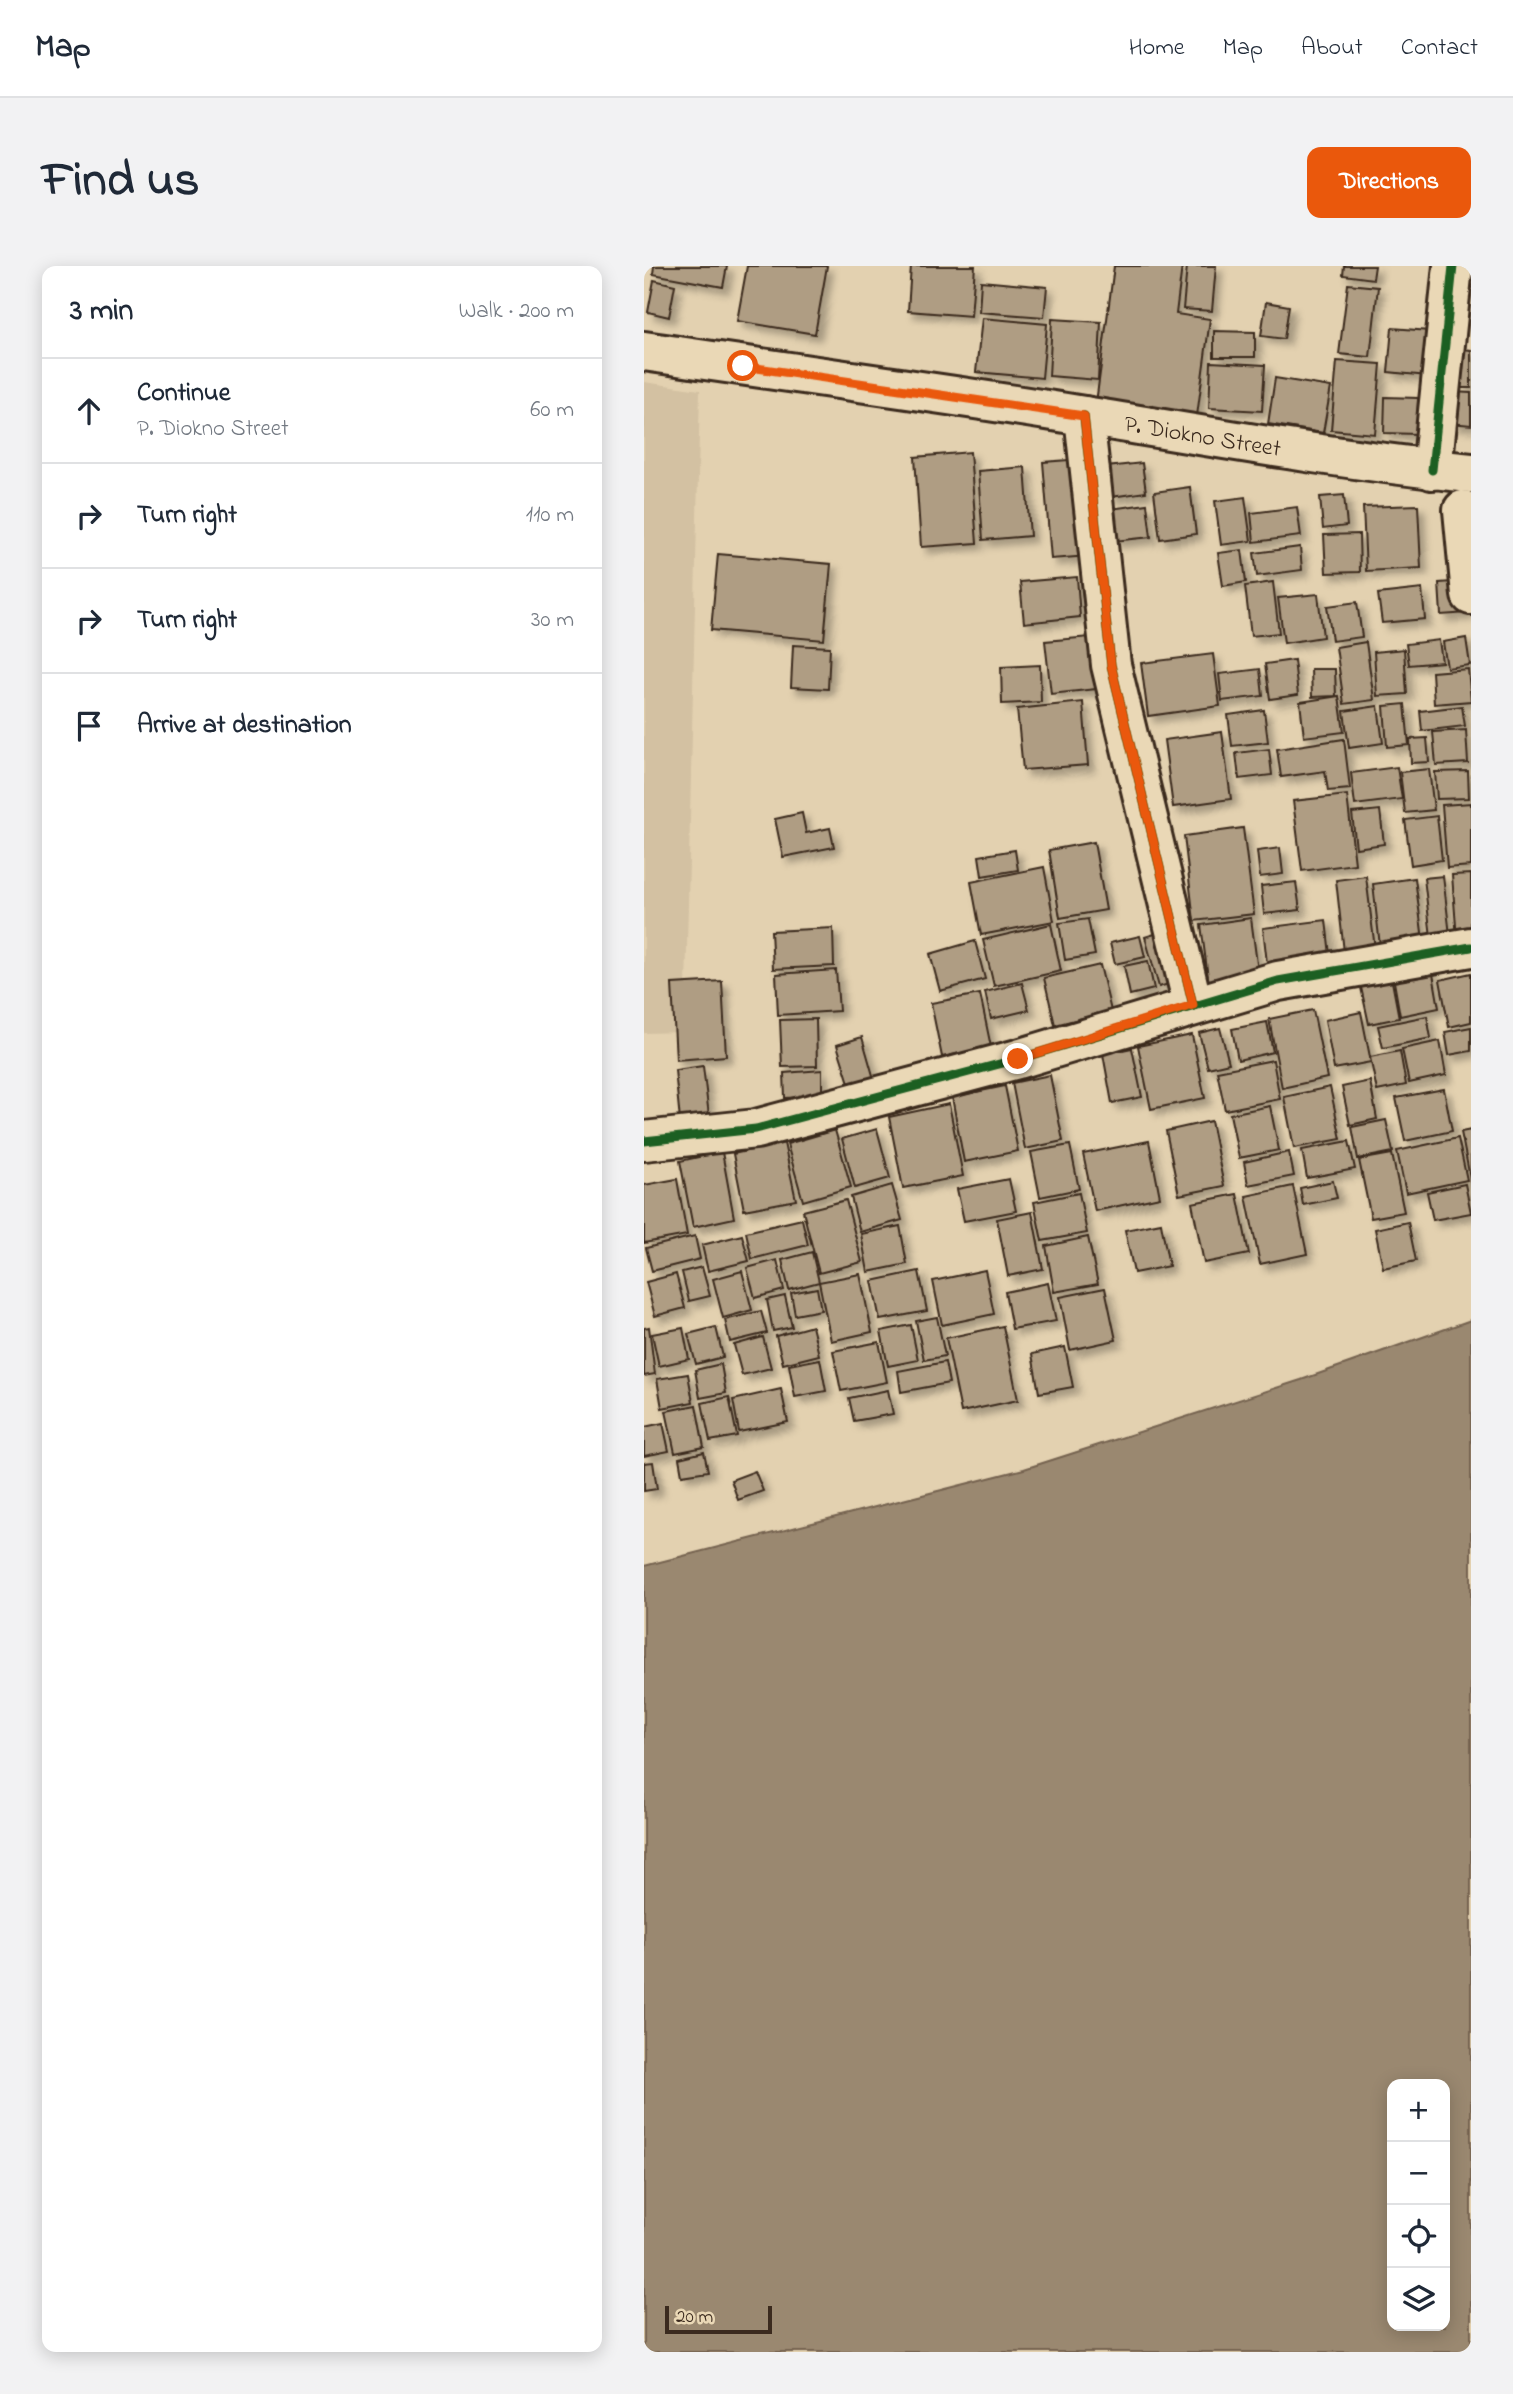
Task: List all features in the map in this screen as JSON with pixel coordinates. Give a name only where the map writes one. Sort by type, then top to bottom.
[{"type":"street","points":[[1453,266],[1456,472],[1467,512],[1471,595]]},
{"type":"street","name":"P. Diokno Street","points":[[644,351],[1084,416],[1215,439],[1456,472]]},
{"type":"street","points":[[1084,416],[1111,665],[1193,1005]]},
{"type":"street","points":[[644,1141],[756,1129],[1018,1059],[1278,981],[1471,947]]},
{"type":"shaded area","points":[[644,382],[700,390],[685,1032],[644,1033]]},
{"type":"shaded area","points":[[1471,1320],[1471,2352],[644,2352],[644,1566],[1024,1469],[1301,1380]]},
{"type":"building","points":[[654,266],[727,266],[723,287],[653,274]]},
{"type":"building","points":[[747,266],[827,266],[815,334],[737,321]]},
{"type":"building","points":[[911,266],[975,266],[971,316],[908,311]]},
{"type":"building","points":[[1114,266],[1182,266],[1176,314],[1210,319],[1197,416],[1096,403]]},
{"type":"building","points":[[1187,266],[1216,266],[1212,311],[1183,309]]},
{"type":"building","points":[[1344,266],[1375,266],[1373,279],[1343,275]]},
{"type":"building","points":[[654,280],[675,285],[669,317],[648,312]]},
{"type":"building","points":[[981,281],[1047,287],[1044,317],[979,312]]},
{"type":"building","points":[[1348,284],[1378,287],[1370,357],[1339,354]]},
{"type":"building","points":[[1266,302],[1289,306],[1284,339],[1261,336]]},
{"type":"building","points":[[982,318],[1047,324],[1042,378],[976,372]]},
{"type":"building","points":[[1052,319],[1101,322],[1098,380],[1049,376]]},
{"type":"building","points":[[1392,328],[1442,332],[1438,377],[1388,372]]},
{"type":"building","points":[[1214,331],[1255,332],[1255,357],[1214,357]]},
{"type":"building","points":[[1463,349],[1471,350],[1471,388],[1461,388]]},
{"type":"building","points":[[1337,361],[1381,364],[1375,434],[1331,430]]},
{"type":"building","points":[[1211,362],[1265,365],[1262,411],[1209,408]]},
{"type":"building","points":[[1275,378],[1331,387],[1323,433],[1268,424]]},
{"type":"building","points":[[1453,392],[1471,393],[1471,425],[1451,423]]},
{"type":"building","points":[[1385,397],[1418,398],[1417,434],[1384,433]]},
{"type":"building","points":[[970,452],[977,543],[921,547],[915,457]]},
{"type":"building","points":[[1082,459],[1089,556],[1051,559],[1043,462]]},
{"type":"building","points":[[1142,463],[1146,492],[1111,497],[1107,467]]},
{"type":"building","points":[[1025,467],[1030,536],[983,540],[978,471]]},
{"type":"building","points":[[1190,487],[1196,534],[1160,539],[1154,492]]},
{"type":"building","points":[[1344,495],[1347,526],[1323,529],[1320,497]]},
{"type":"building","points":[[1245,497],[1251,541],[1221,545],[1215,501]]},
{"type":"building","points":[[1147,504],[1151,537],[1114,541],[1110,509]]},
{"type":"building","points":[[1418,505],[1421,568],[1366,571],[1363,507]]},
{"type":"building","points":[[1297,507],[1301,536],[1254,542],[1251,513]]},
{"type":"building","points":[[1359,534],[1360,572],[1326,573],[1324,535]]},
{"type":"building","points":[[1300,547],[1302,570],[1257,576],[1254,553]]},
{"type":"building","points":[[1242,550],[1246,582],[1223,586],[1218,553]]},
{"type":"building","points":[[718,554],[831,564],[824,640],[711,630]]},
{"type":"building","points":[[1077,577],[1080,617],[1024,623],[1020,582]]},
{"type":"building","points":[[1466,581],[1468,613],[1441,615],[1439,583]]},
{"type":"building","points":[[1273,582],[1279,633],[1251,636],[1245,586]]},
{"type":"building","points":[[1422,589],[1425,619],[1382,623],[1378,594]]},
{"type":"building","points":[[1318,594],[1323,637],[1284,643],[1278,598]]},
{"type":"building","points":[[1357,602],[1362,637],[1332,641],[1327,606]]},
{"type":"building","points":[[1090,637],[1096,689],[1051,694],[1045,641]]},
{"type":"building","points":[[1466,638],[1470,665],[1447,668],[1443,642]]},
{"type":"building","points":[[1439,640],[1442,662],[1409,665],[1406,644]]},
{"type":"building","points":[[1366,642],[1374,700],[1344,704],[1336,647]]},
{"type":"building","points":[[793,645],[830,647],[828,689],[791,687]]},
{"type":"building","points":[[1404,649],[1407,694],[1377,696],[1374,652]]},
{"type":"building","points":[[1213,654],[1220,706],[1148,716],[1141,663]]},
{"type":"building","points":[[1294,660],[1298,695],[1270,699],[1265,664]]},
{"type":"building","points":[[1040,665],[1041,702],[1002,704],[1001,667]]},
{"type":"building","points":[[1260,669],[1263,696],[1222,701],[1219,674]]},
{"type":"building","points":[[1311,669],[1335,669],[1336,696],[1312,697]]},
{"type":"building","points":[[1468,669],[1471,701],[1434,704],[1432,672]]},
{"type":"building","points":[[1339,696],[1344,732],[1304,737],[1300,702]]},
{"type":"building","points":[[1083,702],[1088,765],[1023,770],[1017,709]]},
{"type":"building","points":[[1405,704],[1409,745],[1387,747],[1384,706]]},
{"type":"building","points":[[1378,706],[1383,743],[1349,748],[1344,711]]},
{"type":"building","points":[[1462,706],[1465,726],[1422,731],[1420,711]]},
{"type":"building","points":[[1264,710],[1268,742],[1232,746],[1228,715]]},
{"type":"building","points":[[1466,730],[1468,763],[1436,765],[1433,732]]},
{"type":"building","points":[[1222,732],[1231,799],[1173,807],[1164,740]]},
{"type":"building","points":[[1427,738],[1429,762],[1411,763],[1410,739]]},
{"type":"building","points":[[1344,739],[1350,789],[1328,791],[1325,771],[1281,777],[1277,749]]},
{"type":"building","points":[[1269,749],[1272,775],[1239,779],[1236,753]]},
{"type":"building","points":[[1397,767],[1402,799],[1355,805],[1351,773]]},
{"type":"building","points":[[1429,769],[1434,810],[1405,813],[1400,772]]},
{"type":"building","points":[[1468,771],[1469,798],[1437,799],[1435,772]]},
{"type":"building","points":[[1347,795],[1355,864],[1302,871],[1293,801]]},
{"type":"building","points":[[1471,803],[1471,866],[1447,868],[1442,805]]},
{"type":"building","points":[[1380,810],[1384,844],[1356,848],[1352,813]]},
{"type":"building","points":[[802,813],[806,833],[830,828],[834,847],[783,857],[775,819]]},
{"type":"building","points":[[1437,816],[1442,860],[1411,865],[1405,820]]},
{"type":"building","points":[[1243,828],[1254,914],[1194,921],[1184,836]]},
{"type":"building","points":[[1094,842],[1106,910],[1060,918],[1049,850]]},
{"type":"building","points":[[1280,848],[1283,874],[1260,877],[1257,851]]},
{"type":"building","points":[[1015,850],[1018,870],[982,876],[979,856]]},
{"type":"building","points":[[1044,867],[1054,921],[981,935],[971,882]]},
{"type":"building","points":[[1471,874],[1471,938],[1457,939],[1452,875]]},
{"type":"building","points":[[1366,876],[1375,949],[1344,952],[1336,880]]},
{"type":"building","points":[[1443,876],[1450,935],[1431,937],[1424,878]]},
{"type":"building","points":[[1415,878],[1423,940],[1380,946],[1373,884]]},
{"type":"building","points":[[1296,882],[1300,910],[1264,914],[1261,886]]},
{"type":"building","points":[[1251,918],[1259,979],[1209,985],[1201,925]]},
{"type":"building","points":[[1088,919],[1095,955],[1065,960],[1059,923]]},
{"type":"building","points":[[1326,920],[1331,964],[1268,972],[1263,928]]},
{"type":"building","points":[[1051,924],[1061,971],[994,986],[983,940]]},
{"type":"building","points":[[833,928],[834,966],[773,969],[771,931]]},
{"type":"building","points":[[1171,929],[1185,979],[1159,987],[1145,937]]},
{"type":"building","points":[[1140,936],[1145,957],[1115,964],[1110,943]]},
{"type":"building","points":[[975,941],[985,979],[940,991],[930,954]]},
{"type":"building","points":[[1148,961],[1154,989],[1130,995],[1124,966]]},
{"type":"building","points":[[1100,965],[1111,1011],[1055,1025],[1044,978]]},
{"type":"building","points":[[1432,968],[1439,1008],[1400,1016],[1393,976]]},
{"type":"building","points":[[836,970],[839,1011],[778,1015],[776,974]]},
{"type":"building","points":[[1471,973],[1471,1022],[1449,1027],[1440,980]]},
{"type":"building","points":[[1391,976],[1399,1018],[1369,1024],[1360,983]]},
{"type":"building","points":[[722,981],[726,1056],[676,1060],[672,984]]},
{"type":"building","points":[[1022,983],[1029,1010],[991,1019],[985,992]]},
{"type":"building","points":[[980,994],[991,1047],[942,1057],[931,1003]]},
{"type":"building","points":[[1313,1010],[1327,1078],[1282,1088],[1269,1019]]},
{"type":"building","points":[[1361,1012],[1371,1062],[1334,1069],[1325,1020]]},
{"type":"building","points":[[1427,1016],[1431,1038],[1383,1048],[1378,1026]]},
{"type":"building","points":[[816,1019],[817,1066],[782,1067],[780,1020]]},
{"type":"building","points":[[1267,1022],[1273,1052],[1238,1060],[1232,1029]]},
{"type":"building","points":[[1471,1027],[1471,1051],[1449,1055],[1445,1032]]},
{"type":"building","points":[[1220,1028],[1229,1063],[1208,1068],[1199,1033]]},
{"type":"building","points":[[1192,1035],[1205,1098],[1151,1109],[1138,1046]]},
{"type":"building","points":[[862,1037],[874,1079],[850,1086],[837,1045]]},
{"type":"building","points":[[1440,1041],[1446,1075],[1409,1083],[1402,1049]]},
{"type":"building","points":[[1132,1048],[1142,1097],[1112,1103],[1103,1054]]},
{"type":"building","points":[[1400,1051],[1406,1085],[1377,1091],[1370,1057]]},
{"type":"building","points":[[1273,1060],[1280,1099],[1225,1110],[1217,1071]]},
{"type":"building","points":[[703,1066],[709,1116],[680,1120],[675,1070]]},
{"type":"building","points":[[822,1070],[822,1096],[785,1098],[784,1073]]},
{"type":"building","points":[[1050,1075],[1063,1141],[1025,1149],[1012,1083]]},
{"type":"building","points":[[1370,1081],[1377,1119],[1350,1125],[1342,1087]]},
{"type":"building","points":[[1005,1086],[1018,1151],[964,1162],[952,1097]]},
{"type":"building","points":[[1330,1087],[1341,1139],[1294,1148],[1284,1097]]},
{"type":"building","points":[[1444,1089],[1452,1131],[1405,1141],[1396,1098]]},
{"type":"building","points":[[949,1104],[963,1176],[903,1188],[889,1117]]},
{"type":"building","points":[[1270,1106],[1279,1150],[1239,1158],[1230,1114]]},
{"type":"building","points":[[1386,1120],[1393,1152],[1358,1159],[1352,1127]]},
{"type":"building","points":[[1211,1121],[1224,1186],[1179,1195],[1166,1131]]},
{"type":"building","points":[[877,1129],[890,1178],[855,1188],[842,1139]]},
{"type":"building","points":[[835,1130],[851,1187],[803,1201],[787,1144]]},
{"type":"building","points":[[1471,1130],[1471,1183],[1461,1132]]},
{"type":"building","points":[[1458,1138],[1467,1180],[1406,1193],[1397,1151]]},
{"type":"building","points":[[1149,1141],[1160,1197],[1095,1211],[1083,1154]]},
{"type":"building","points":[[1349,1141],[1355,1169],[1307,1178],[1302,1150]]},
{"type":"building","points":[[784,1143],[796,1200],[744,1210],[733,1154]]},
{"type":"building","points":[[1070,1145],[1079,1189],[1040,1197],[1031,1152]]},
{"type":"building","points":[[722,1152],[734,1218],[693,1227],[680,1161]]},
{"type":"building","points":[[1289,1152],[1294,1176],[1248,1185],[1244,1162]]},
{"type":"building","points":[[1392,1154],[1404,1212],[1371,1218],[1359,1160]]},
{"type":"building","points":[[677,1179],[687,1235],[644,1243],[644,1185]]},
{"type":"building","points":[[1009,1179],[1016,1211],[964,1221],[957,1189]]},
{"type":"building","points":[[1333,1181],[1337,1198],[1303,1205],[1300,1188]]},
{"type":"building","points":[[1465,1184],[1471,1213],[1433,1220],[1427,1192]]},
{"type":"building","points":[[892,1185],[902,1220],[860,1232],[851,1197]]},
{"type":"building","points":[[1293,1186],[1307,1254],[1260,1264],[1246,1196]]},
{"type":"building","points":[[1079,1193],[1087,1233],[1042,1241],[1034,1202]]},
{"type":"building","points":[[1237,1194],[1249,1254],[1204,1263],[1192,1203]]},
{"type":"building","points":[[846,1200],[862,1262],[819,1273],[803,1211]]},
{"type":"building","points":[[1032,1212],[1043,1269],[1008,1276],[997,1219]]},
{"type":"building","points":[[802,1219],[808,1245],[752,1259],[746,1232]]},
{"type":"building","points":[[1408,1222],[1416,1261],[1383,1268],[1375,1229]]},
{"type":"building","points":[[1161,1223],[1169,1266],[1134,1273],[1125,1230]]},
{"type":"building","points":[[900,1226],[907,1264],[868,1272],[861,1234]]},
{"type":"building","points":[[742,1235],[749,1261],[708,1271],[702,1245]]},
{"type":"building","points":[[695,1236],[700,1259],[652,1271],[646,1248]]},
{"type":"building","points":[[1088,1237],[1098,1284],[1054,1292],[1046,1246]]},
{"type":"building","points":[[812,1252],[819,1282],[789,1290],[782,1260]]},
{"type":"building","points":[[777,1260],[784,1290],[755,1298],[747,1268]]},
{"type":"building","points":[[702,1267],[710,1296],[689,1301],[682,1272]]},
{"type":"building","points":[[985,1270],[994,1314],[942,1325],[933,1281]]},
{"type":"building","points":[[742,1271],[752,1310],[723,1318],[713,1279]]},
{"type":"building","points":[[919,1271],[927,1311],[880,1320],[872,1281]]},
{"type":"building","points":[[676,1274],[685,1308],[655,1316],[646,1282]]},
{"type":"building","points":[[860,1274],[872,1332],[831,1341],[819,1282]]},
{"type":"building","points":[[1048,1283],[1056,1321],[1012,1329],[1005,1292]]},
{"type":"building","points":[[817,1288],[821,1310],[795,1315],[791,1293]]},
{"type":"building","points":[[1105,1288],[1116,1340],[1070,1350],[1060,1297]]},
{"type":"building","points":[[785,1296],[792,1327],[773,1331],[767,1300]]},
{"type":"building","points":[[761,1311],[767,1333],[730,1342],[725,1320]]},
{"type":"building","points":[[937,1317],[945,1356],[924,1360],[916,1321]]},
{"type":"building","points":[[911,1325],[918,1360],[888,1366],[881,1331]]},
{"type":"building","points":[[812,1326],[819,1355],[783,1364],[776,1336]]},
{"type":"building","points":[[1003,1326],[1018,1400],[961,1412],[946,1338]]},
{"type":"building","points":[[649,1327],[655,1374],[644,1376],[644,1328]]},
{"type":"building","points":[[716,1327],[723,1357],[696,1364],[688,1334]]},
{"type":"building","points":[[683,1328],[689,1359],[659,1366],[652,1334]]},
{"type":"building","points":[[763,1337],[771,1368],[742,1375],[734,1345]]},
{"type":"building","points":[[879,1342],[887,1382],[841,1391],[833,1351]]},
{"type":"building","points":[[1065,1347],[1073,1387],[1039,1393],[1032,1354]]},
{"type":"building","points":[[820,1359],[826,1391],[795,1397],[789,1365]]},
{"type":"building","points":[[945,1362],[949,1383],[901,1392],[898,1371]]},
{"type":"building","points":[[721,1364],[726,1393],[700,1398],[695,1370]]},
{"type":"building","points":[[688,1374],[693,1402],[662,1408],[657,1379]]},
{"type":"building","points":[[781,1389],[788,1422],[739,1432],[733,1400]]},
{"type":"building","points":[[888,1390],[893,1414],[854,1421],[849,1398]]},
{"type":"building","points":[[729,1397],[737,1436],[710,1441],[702,1403]]},
{"type":"building","points":[[696,1405],[704,1447],[675,1453],[666,1411]]},
{"type":"building","points":[[663,1423],[669,1451],[644,1456],[644,1427]]},
{"type":"building","points":[[704,1452],[708,1471],[682,1475],[679,1458]]},
{"type":"building","points":[[653,1462],[657,1489],[644,1491],[644,1463]]},
{"type":"building","points":[[755,1471],[763,1491],[738,1500],[731,1480]]},
{"type":"cycle path","points":[[1432,470],[1453,266]]},
{"type":"cycle path","points":[[1084,416],[1111,665],[1193,1005]]},
{"type":"cycle path","points":[[644,1141],[756,1129],[1018,1059],[1278,981],[1471,947]]},
{"type":"route","points":[[743,366],[1084,416],[1111,665],[1193,1005],[1018,1059]]}]
